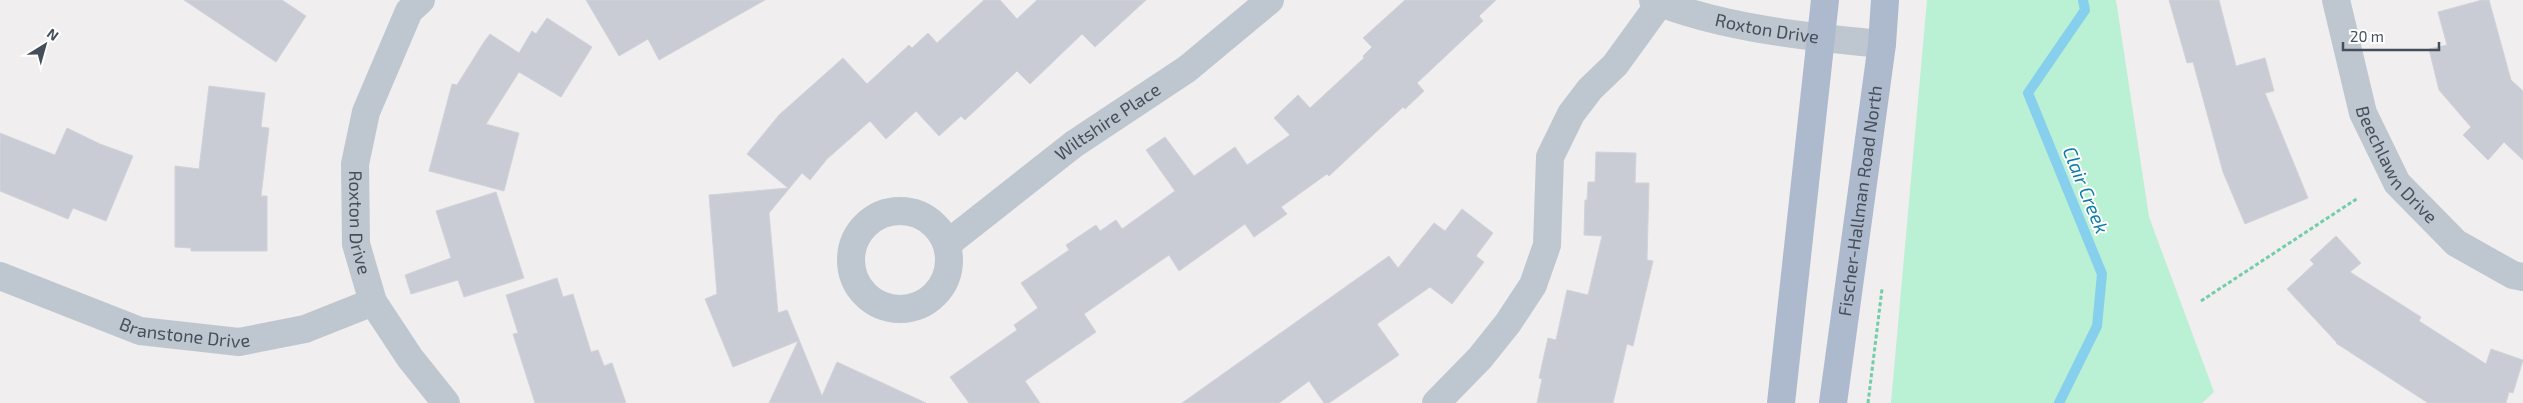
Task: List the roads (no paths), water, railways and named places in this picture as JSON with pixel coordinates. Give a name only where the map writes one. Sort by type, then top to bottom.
[{"type":"main road","points":[[1781,403],[1822,38],[1824,0]]},
{"type":"main road","name":"Fischer-Hallman Road North","points":[[1833,403],[1882,44],[1885,0]]},
{"type":"street","name":"Wiltshire Place","points":[[946,244],[1074,144],[1187,69],[1270,0]]},
{"type":"street","name":"Beechlawn Drive","points":[[2336,0],[2363,113],[2397,183],[2456,243],[2513,275],[2523,278]]},
{"type":"street","name":"Roxton Drive","points":[[1657,2],[1724,21],[1822,38],[1882,44]]},
{"type":"street","points":[[1440,401],[1508,323],[1533,285],[1547,245],[1550,157],[1571,114],[1590,89],[1615,65],[1657,2]]},
{"type":"street","name":"Roxton Drive","points":[[408,4],[366,112],[355,164],[356,244],[373,302],[410,358],[446,403]]},
{"type":"street","name":"Branstone Drive","points":[[2,281],[140,331],[239,342],[305,329],[373,302]]},
{"type":"waterway","name":"Clair Creek","points":[[2059,403],[2097,326],[2102,274],[2028,93],[2085,10],[2083,0]]}]
